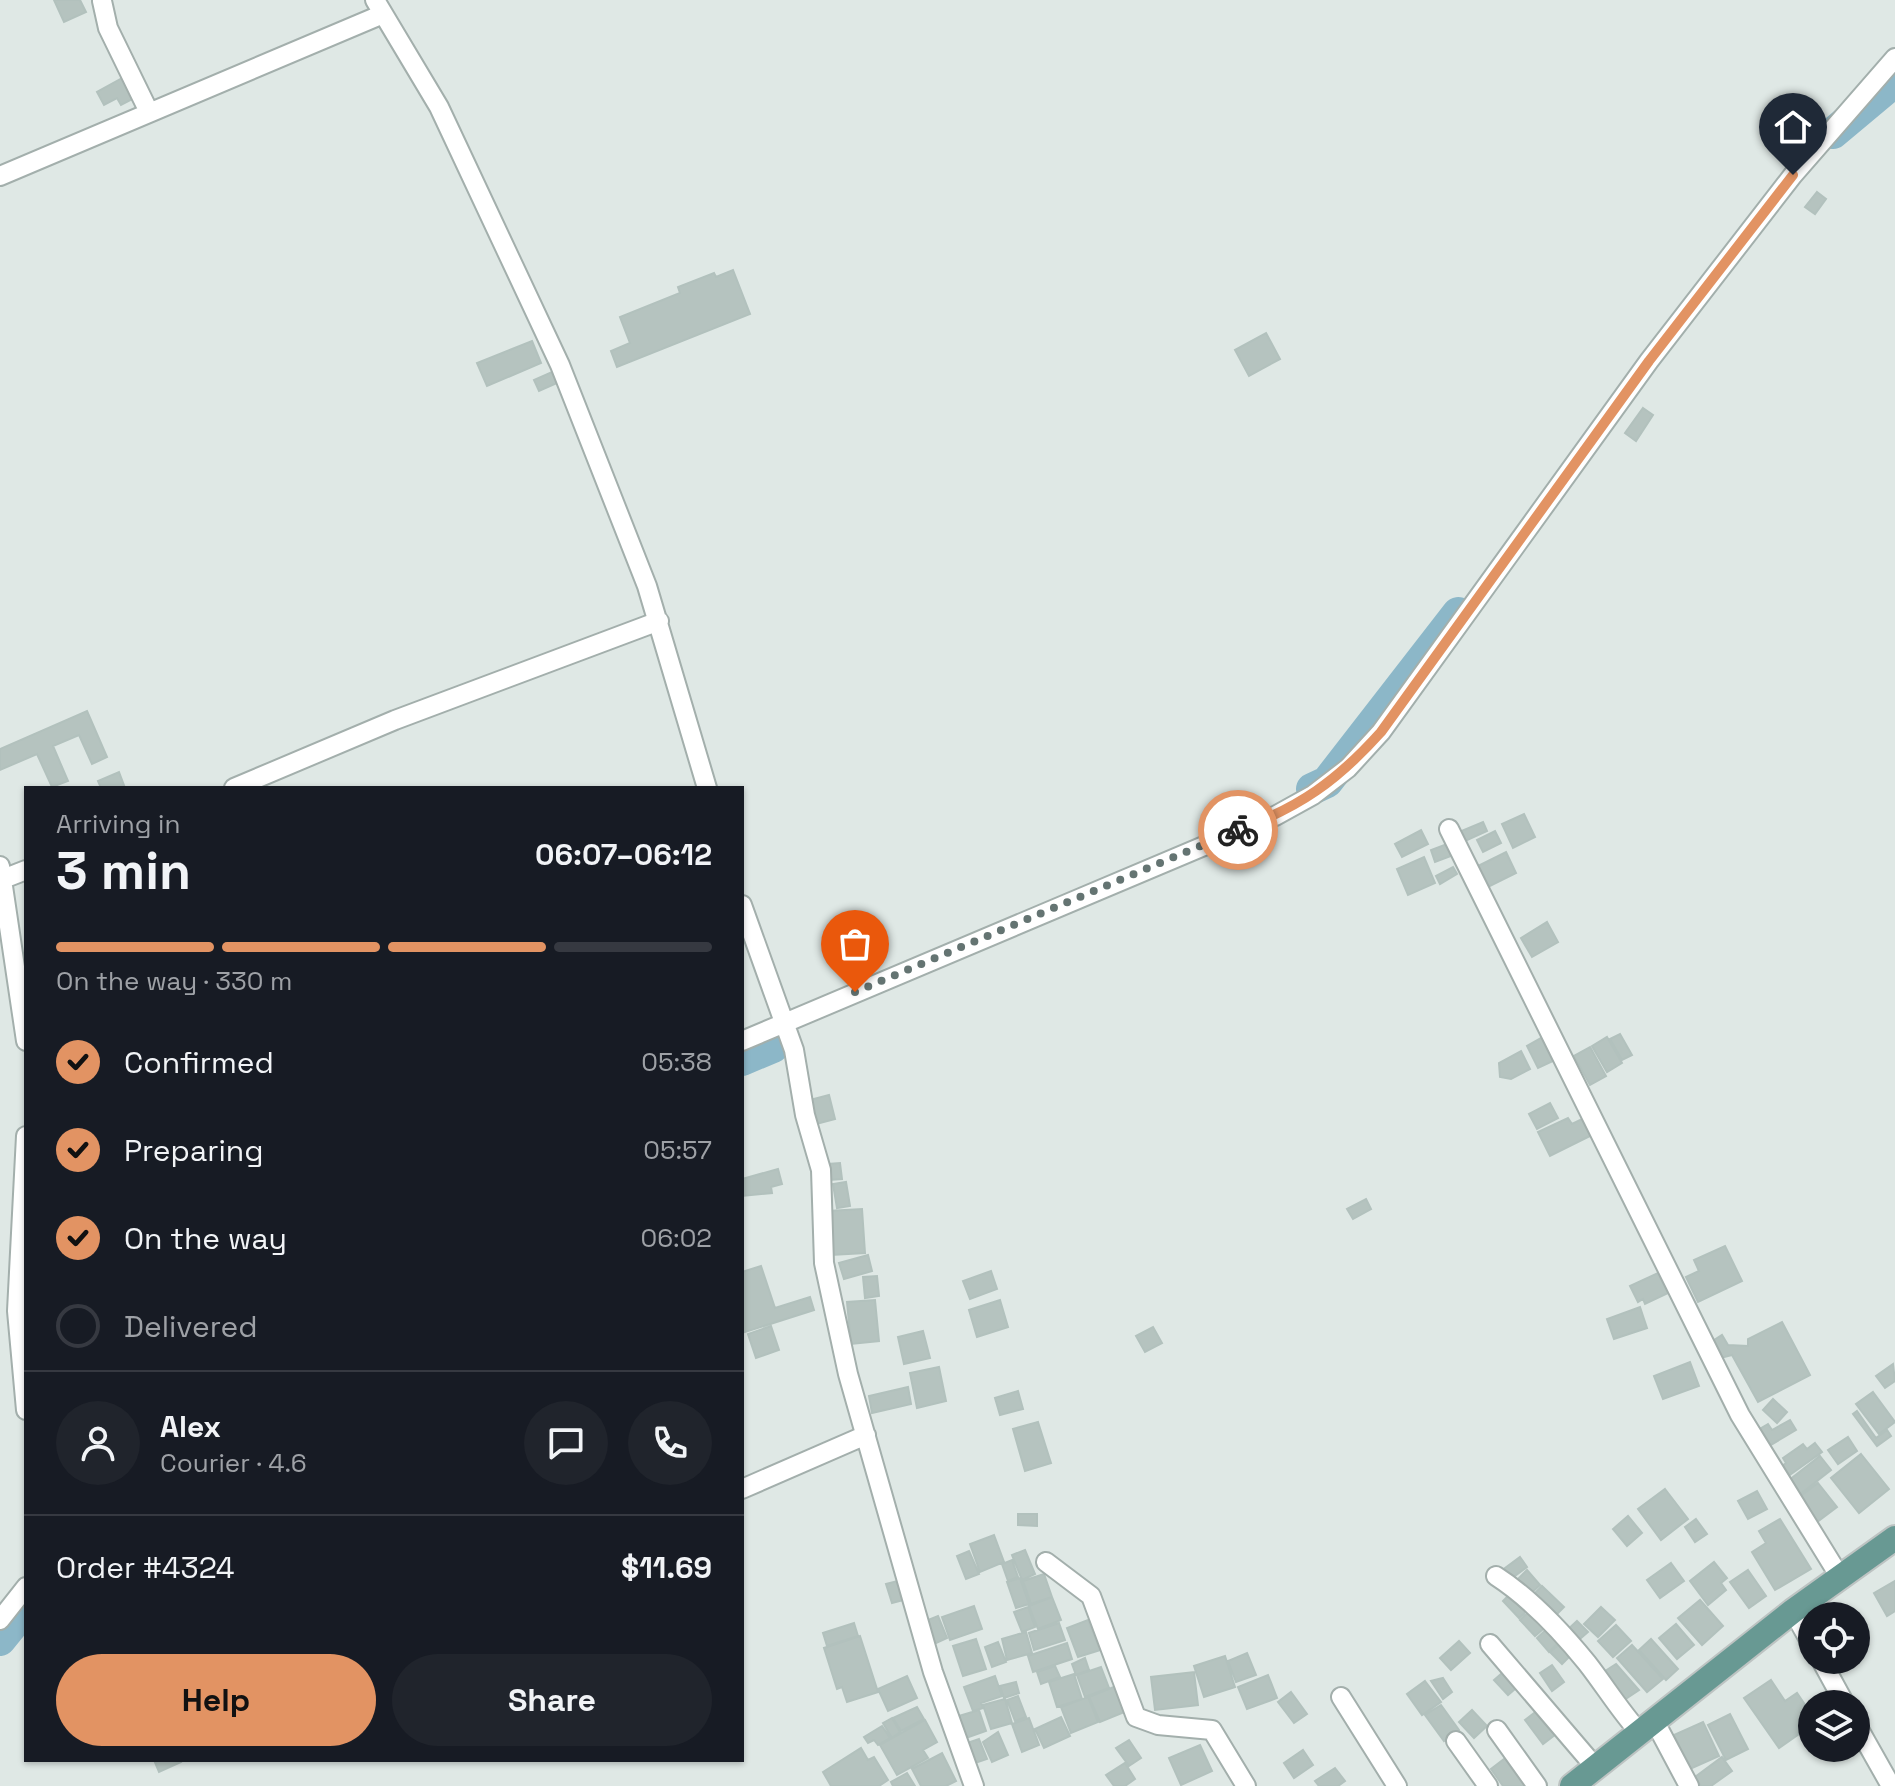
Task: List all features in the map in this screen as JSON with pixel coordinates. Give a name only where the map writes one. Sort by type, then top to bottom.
[{"type":"main road","points":[[1572,1786],[1793,1611],[1895,1538]]},
{"type":"street","points":[[102,1],[108,28],[149,112]]},
{"type":"street","points":[[0,176],[379,7],[408,49],[439,107],[506,245],[597,455],[659,621],[706,786]]},
{"type":"street","points":[[744,1040],[1275,816],[1313,795],[1348,768],[1381,732],[1649,361],[1793,175],[1895,58]]},
{"type":"street","points":[[239,786],[395,720],[659,621]]},
{"type":"street","points":[[1449,829],[1740,1415],[1840,1577]]},
{"type":"street","points":[[24,870],[2,872],[24,1027]]},
{"type":"street","points":[[744,911],[794,1050],[805,1115],[821,1170],[824,1263],[833,1314],[933,1672],[974,1786]]},
{"type":"street","points":[[24,1175],[17,1311],[24,1388]]},
{"type":"street","points":[[744,1488],[866,1435]]},
{"type":"street","points":[[1046,1562],[1091,1596],[1136,1717],[1158,1725],[1212,1730],[1246,1786]]},
{"type":"street","points":[[1496,1576],[1517,1590],[1579,1654],[1620,1712],[1648,1728],[1689,1786]]},
{"type":"street","points":[[0,1620],[24,1590]]},
{"type":"street","points":[[1793,1611],[1798,1620]]},
{"type":"street","points":[[1490,1644],[1596,1768]]},
{"type":"street","points":[[1341,1697],[1397,1786]]},
{"type":"street","points":[[1497,1730],[1537,1786]]},
{"type":"street","points":[[1456,1741],[1488,1786]]},
{"type":"street","points":[[1870,1749],[1891,1786]]},
{"type":"building","points":[[54,0],[80,0],[86,12],[64,22]]},
{"type":"building","points":[[124,77],[136,97],[121,105],[117,98],[104,105],[97,92]]},
{"type":"building","points":[[1817,192],[1826,199],[1815,214],[1805,207]]},
{"type":"building","points":[[733,270],[750,314],[617,367],[611,351],[630,343],[620,317],[680,293],[678,287],[714,273],[716,277]]},
{"type":"building","points":[[1266,333],[1280,359],[1249,376],[1235,350]]},
{"type":"building","points":[[532,341],[541,363],[487,386],[477,363]]},
{"type":"building","points":[[552,372],[557,383],[539,391],[534,380]]},
{"type":"building","points":[[1643,408],[1653,415],[1636,441],[1625,433]]},
{"type":"building","points":[[87,711],[107,757],[92,764],[79,735],[53,746],[68,781],[52,786],[37,754],[0,770],[0,749]]},
{"type":"building","points":[[119,772],[124,786],[100,786],[98,781]]},
{"type":"building","points":[[1524,814],[1535,837],[1513,848],[1502,824]]},
{"type":"building","points":[[1483,822],[1487,831],[1463,842],[1459,832]]},
{"type":"building","points":[[1421,830],[1428,844],[1402,857],[1395,844]]},
{"type":"building","points":[[1495,831],[1501,843],[1483,852],[1477,840]]},
{"type":"building","points":[[1447,844],[1451,856],[1435,862],[1431,850]]},
{"type":"building","points":[[1506,852],[1516,873],[1488,887],[1478,866]]},
{"type":"building","points":[[1424,857],[1435,883],[1408,895],[1397,869]]},
{"type":"building","points":[[1453,867],[1457,874],[1440,884],[1436,876]]},
{"type":"building","points":[[1547,922],[1558,942],[1532,957],[1521,938]]},
{"type":"building","points":[[870,930],[880,950],[861,959],[852,938]]},
{"type":"building","points":[[1620,1034],[1632,1055],[1622,1060],[1610,1039]]},
{"type":"building","points":[[1543,1037],[1555,1060],[1538,1068],[1527,1046]]},
{"type":"building","points":[[1607,1037],[1622,1063],[1607,1072],[1592,1046]]},
{"type":"building","points":[[1590,1047],[1606,1076],[1590,1085],[1574,1056]]},
{"type":"building","points":[[1521,1051],[1530,1069],[1511,1079],[1500,1077],[1499,1063]]},
{"type":"building","points":[[829,1095],[835,1119],[816,1124],[810,1100]]},
{"type":"building","points":[[1550,1103],[1558,1118],[1537,1129],[1529,1114]]},
{"type":"building","points":[[1568,1118],[1572,1124],[1582,1119],[1590,1136],[1550,1156],[1538,1132]]},
{"type":"building","points":[[840,1163],[842,1179],[829,1180],[828,1164]]},
{"type":"building","points":[[778,1169],[782,1184],[771,1187],[772,1193],[744,1196],[744,1178]]},
{"type":"building","points":[[846,1182],[850,1206],[837,1208],[833,1184]]},
{"type":"building","points":[[1366,1199],[1371,1209],[1353,1219],[1347,1209]]},
{"type":"building","points":[[862,1209],[865,1253],[831,1255],[828,1211]]},
{"type":"building","points":[[1725,1246],[1742,1281],[1698,1302],[1686,1277],[1699,1271],[1694,1260]]},
{"type":"building","points":[[868,1255],[872,1271],[844,1279],[839,1263]]},
{"type":"building","points":[[761,1266],[775,1308],[810,1297],[814,1310],[744,1332],[744,1271]]},
{"type":"building","points":[[991,1271],[997,1289],[970,1299],[963,1281]]},
{"type":"building","points":[[1658,1273],[1668,1293],[1645,1304],[1643,1299],[1638,1302],[1630,1286]]},
{"type":"building","points":[[877,1276],[879,1296],[865,1298],[863,1277]]},
{"type":"building","points":[[875,1300],[879,1341],[851,1344],[847,1302]]},
{"type":"building","points":[[1000,1300],[1008,1327],[977,1337],[969,1310]]},
{"type":"building","points":[[1640,1307],[1647,1328],[1614,1339],[1607,1319]]},
{"type":"building","points":[[1782,1322],[1810,1375],[1758,1402],[1732,1355],[1720,1358],[1711,1342],[1722,1335],[1728,1345],[1748,1346],[1748,1339]]},
{"type":"building","points":[[771,1326],[779,1350],[756,1358],[748,1334]]},
{"type":"building","points":[[1153,1327],[1162,1343],[1145,1352],[1136,1336]]},
{"type":"building","points":[[923,1331],[930,1358],[904,1364],[898,1337]]},
{"type":"building","points":[[1690,1362],[1699,1386],[1663,1399],[1654,1376]]},
{"type":"building","points":[[1893,1364],[1895,1381],[1885,1388],[1876,1376]]},
{"type":"building","points":[[939,1367],[946,1401],[917,1408],[910,1373]]},
{"type":"building","points":[[908,1387],[911,1404],[872,1413],[869,1396]]},
{"type":"building","points":[[1018,1391],[1023,1409],[1000,1415],[995,1398]]},
{"type":"building","points":[[1873,1392],[1895,1422],[1879,1434],[1856,1404]]},
{"type":"building","points":[[1773,1399],[1787,1412],[1777,1423],[1763,1410]]},
{"type":"building","points":[[1857,1411],[1876,1438],[1887,1430],[1891,1436],[1877,1446],[1853,1414]]},
{"type":"building","points":[[1790,1420],[1796,1430],[1764,1449],[1758,1430],[1768,1424],[1772,1430]]},
{"type":"building","points":[[1038,1422],[1051,1463],[1025,1471],[1013,1429]]},
{"type":"building","points":[[1848,1437],[1857,1451],[1838,1464],[1828,1450]]},
{"type":"building","points":[[1815,1443],[1822,1452],[1784,1479],[1778,1469],[1786,1463],[1783,1458],[1803,1444],[1807,1449]]},
{"type":"building","points":[[1861,1454],[1889,1489],[1859,1513],[1831,1478]]},
{"type":"building","points":[[1820,1456],[1831,1470],[1799,1495],[1788,1481]]},
{"type":"building","points":[[1818,1483],[1837,1507],[1817,1522],[1798,1498]]},
{"type":"building","points":[[1665,1489],[1688,1519],[1661,1540],[1638,1509]]},
{"type":"building","points":[[1757,1491],[1767,1509],[1748,1519],[1738,1501]]},
{"type":"building","points":[[1018,1514],[1037,1514],[1037,1526],[1018,1525]]},
{"type":"building","points":[[1628,1516],[1642,1533],[1627,1546],[1613,1529]]},
{"type":"building","points":[[1696,1519],[1707,1534],[1695,1542],[1685,1527]]},
{"type":"building","points":[[1780,1519],[1811,1569],[1775,1590],[1752,1552],[1766,1543],[1759,1531]]},
{"type":"building","points":[[994,1535],[1004,1562],[980,1572],[970,1544]]},
{"type":"building","points":[[1025,1550],[1035,1574],[1022,1580],[1012,1555]]},
{"type":"building","points":[[969,1551],[979,1574],[966,1579],[957,1556]]},
{"type":"building","points":[[1520,1557],[1527,1567],[1508,1581],[1501,1571]]},
{"type":"building","points":[[1012,1560],[1018,1577],[1008,1581],[1002,1564]]},
{"type":"building","points":[[1714,1562],[1727,1578],[1721,1583],[1726,1590],[1708,1605],[1690,1581]]},
{"type":"building","points":[[1671,1563],[1684,1581],[1660,1598],[1647,1580]]},
{"type":"building","points":[[1527,1570],[1540,1585],[1527,1597],[1514,1583]]},
{"type":"building","points":[[1748,1570],[1766,1596],[1749,1608],[1730,1582]]},
{"type":"building","points":[[1044,1574],[1052,1597],[1031,1604],[1023,1581]]},
{"type":"building","points":[[1020,1578],[1029,1604],[1016,1608],[1007,1582]]},
{"type":"building","points":[[902,1580],[907,1599],[892,1603],[886,1584]]},
{"type":"building","points":[[1895,1581],[1895,1611],[1887,1616],[1874,1593]]},
{"type":"building","points":[[1542,1586],[1564,1607],[1552,1619],[1530,1598]]},
{"type":"building","points":[[1514,1590],[1531,1607],[1519,1618],[1503,1601]]},
{"type":"building","points":[[1052,1597],[1061,1620],[1038,1629],[1029,1606]]},
{"type":"building","points":[[1700,1600],[1723,1626],[1702,1645],[1678,1618]]},
{"type":"building","points":[[974,1606],[982,1629],[950,1640],[942,1617]]},
{"type":"building","points":[[1028,1607],[1035,1627],[1022,1632],[1014,1612]]},
{"type":"building","points":[[1601,1607],[1615,1620],[1598,1637],[1584,1624]]},
{"type":"building","points":[[1533,1608],[1548,1625],[1535,1636],[1520,1620]]},
{"type":"building","points":[[938,1616],[947,1638],[932,1645],[923,1622]]},
{"type":"building","points":[[1088,1620],[1100,1650],[1078,1657],[1067,1628]]},
{"type":"building","points":[[1577,1621],[1588,1632],[1574,1644],[1564,1633]]},
{"type":"building","points":[[854,1623],[858,1636],[827,1646],[823,1633]]},
{"type":"building","points":[[1059,1623],[1065,1640],[1034,1650],[1029,1633]]},
{"type":"building","points":[[1676,1624],[1694,1645],[1677,1659],[1659,1638]]},
{"type":"building","points":[[1616,1625],[1631,1641],[1613,1657],[1598,1641]]},
{"type":"building","points":[[1549,1627],[1561,1640],[1549,1652],[1537,1638]]},
{"type":"building","points":[[1026,1632],[1032,1653],[1007,1660],[1002,1639]]},
{"type":"building","points":[[860,1636],[878,1692],[847,1702],[842,1687],[837,1689],[824,1648]]},
{"type":"building","points":[[976,1639],[986,1669],[963,1676],[953,1646]]},
{"type":"building","points":[[1651,1639],[1678,1669],[1666,1680],[1639,1650]]},
{"type":"building","points":[[1459,1641],[1470,1653],[1451,1670],[1440,1658]]},
{"type":"building","points":[[998,1642],[1006,1662],[992,1667],[985,1647]]},
{"type":"building","points":[[1562,1642],[1573,1653],[1562,1664],[1550,1652]]},
{"type":"building","points":[[1067,1643],[1072,1659],[1033,1672],[1028,1656]]},
{"type":"building","points":[[1632,1645],[1663,1679],[1647,1692],[1617,1658]]},
{"type":"building","points":[[1247,1653],[1256,1675],[1236,1682],[1228,1661]]},
{"type":"building","points":[[1225,1656],[1235,1687],[1204,1697],[1194,1666]]},
{"type":"building","points":[[1085,1658],[1089,1670],[1076,1675],[1072,1664]]},
{"type":"building","points":[[1616,1664],[1639,1690],[1618,1704],[1602,1673]]},
{"type":"building","points":[[1552,1665],[1564,1682],[1552,1691],[1540,1673]]},
{"type":"building","points":[[1055,1666],[1060,1677],[1041,1684],[1037,1672]]},
{"type":"building","points":[[1101,1667],[1109,1688],[1085,1697],[1077,1675]]},
{"type":"building","points":[[1508,1668],[1522,1683],[1508,1695],[1494,1680]]},
{"type":"building","points":[[1194,1672],[1198,1705],[1155,1710],[1151,1677]]},
{"type":"building","points":[[1074,1674],[1082,1699],[1057,1707],[1049,1682]]},
{"type":"building","points":[[1268,1675],[1277,1698],[1247,1709],[1238,1687]]},
{"type":"building","points":[[907,1676],[917,1698],[888,1711],[878,1689]]},
{"type":"building","points":[[995,1676],[1002,1696],[981,1703],[983,1708],[973,1711],[964,1687]]},
{"type":"building","points":[[1443,1678],[1452,1692],[1443,1699],[1431,1681]]},
{"type":"building","points":[[1771,1680],[1785,1701],[1797,1693],[1798,1735],[1779,1748],[1744,1698]]},
{"type":"building","points":[[1425,1681],[1441,1702],[1422,1715],[1407,1694]]},
{"type":"building","points":[[1016,1682],[1019,1693],[1004,1698],[1000,1686]]},
{"type":"building","points":[[1116,1686],[1127,1711],[1100,1722],[1089,1697]]},
{"type":"building","points":[[1291,1692],[1307,1714],[1294,1723],[1278,1702]]},
{"type":"building","points":[[1018,1696],[1026,1717],[1015,1721],[1007,1700]]},
{"type":"building","points":[[1088,1697],[1098,1722],[1071,1733],[1061,1707]]},
{"type":"building","points":[[1005,1699],[1012,1723],[991,1729],[983,1705]]},
{"type":"building","points":[[1441,1705],[1459,1730],[1444,1741],[1425,1715]]},
{"type":"building","points":[[917,1707],[924,1719],[901,1731],[893,1718]]},
{"type":"building","points":[[1542,1707],[1560,1731],[1543,1744],[1525,1720]]},
{"type":"building","points":[[979,1710],[986,1731],[966,1738],[959,1716]]},
{"type":"building","points":[[1472,1710],[1487,1726],[1474,1738],[1459,1722]]},
{"type":"building","points":[[1730,1714],[1748,1749],[1726,1760],[1708,1725]]},
{"type":"building","points":[[1061,1717],[1070,1736],[1044,1748],[1035,1729]]},
{"type":"building","points":[[892,1718],[900,1732],[892,1738],[883,1723]]},
{"type":"building","points":[[1029,1718],[1039,1745],[1022,1752],[1012,1724]]},
{"type":"building","points":[[925,1720],[937,1742],[923,1750],[928,1758],[897,1775],[880,1745]]},
{"type":"building","points":[[1703,1722],[1719,1756],[1690,1769],[1674,1735]]},
{"type":"building","points":[[882,1726],[890,1738],[878,1745],[874,1740],[868,1743],[864,1737]]},
{"type":"building","points":[[998,1732],[1008,1755],[992,1762],[983,1742]]},
{"type":"building","points":[[979,1739],[987,1759],[972,1764],[964,1744]]},
{"type":"building","points":[[1129,1740],[1141,1758],[1129,1766],[1116,1748]]},
{"type":"building","points":[[1200,1745],[1212,1771],[1181,1785],[1169,1758]]},
{"type":"building","points":[[861,1748],[868,1760],[874,1757],[888,1780],[879,1786],[831,1786],[823,1772]]},
{"type":"building","points":[[1303,1750],[1313,1765],[1294,1778],[1284,1763]]},
{"type":"building","points":[[942,1753],[956,1781],[946,1786],[921,1786],[912,1769]]},
{"type":"building","points":[[1508,1756],[1530,1786],[1503,1786],[1491,1769]]},
{"type":"building","points":[[1722,1757],[1732,1771],[1711,1786],[1701,1786],[1695,1777]]},
{"type":"building","points":[[155,1762],[181,1762],[159,1772]]},
{"type":"building","points":[[1125,1763],[1135,1779],[1125,1786],[1114,1786],[1106,1775]]},
{"type":"building","points":[[1335,1768],[1345,1781],[1338,1786],[1319,1786],[1315,1781]]},
{"type":"building","points":[[907,1773],[915,1786],[893,1786],[891,1782]]},
{"type":"waterway","points":[[1833,133],[1895,81]]},
{"type":"waterway","points":[[1312,789],[1327,782],[1458,613]]},
{"type":"waterway","points":[[744,1059],[773,1047]]},
{"type":"waterway","points":[[0,1640],[24,1610]]},
{"type":"way so far","points":[[855,992],[1238,830]]},
{"type":"route","points":[[1238,830],[1275,816],[1313,795],[1348,768],[1381,732],[1502,569],[1649,361],[1793,175]]}]
